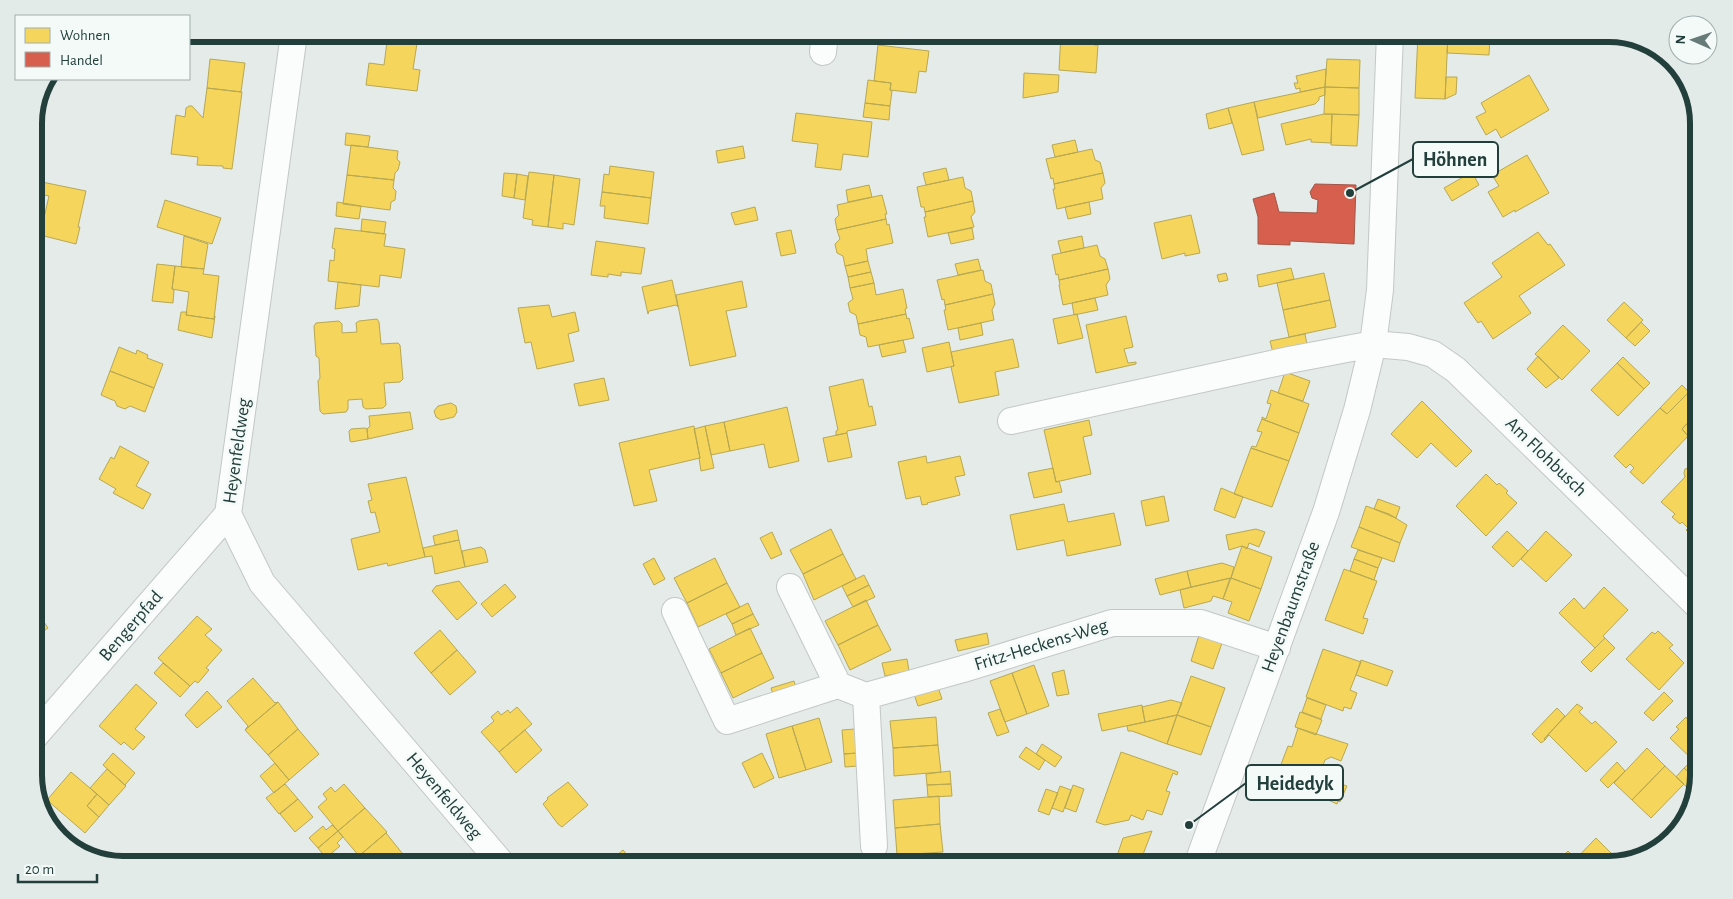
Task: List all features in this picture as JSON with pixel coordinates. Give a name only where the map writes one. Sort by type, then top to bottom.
[{"type":"street","name":"Heyenfeldweg","points":[[293,42],[228,514],[262,583],[495,856]]},
{"type":"street","name":"Heyenbaumstraße","points":[[1200,856],[1326,512],[1358,410],[1372,344],[1380,290],[1390,42]]},
{"type":"street","points":[[1011,421],[1289,360],[1372,344]]},
{"type":"street","name":"Am Flohbusch","points":[[1372,344],[1408,347],[1433,354],[1456,370],[1690,598]]},
{"type":"street","name":"Bengerpfad","points":[[43,727],[228,514]]},
{"type":"street","points":[[790,587],[838,685]]},
{"type":"street","points":[[675,611],[727,720],[838,685],[866,696],[874,846]]},
{"type":"street","name":"Fritz-Heckens-Weg","points":[[866,696],[963,669],[1112,623],[1201,623],[1276,648]]},
{"type":"building: Wohnen","points":[[387,42],[417,42],[413,69],[420,70],[417,91],[366,85],[369,63],[384,65]]},
{"type":"building: Wohnen","points":[[1061,42],[1094,42],[1094,45],[1098,45],[1096,73],[1059,70]]},
{"type":"building: Wohnen","points":[[1418,42],[1448,42],[1445,99],[1415,98]]},
{"type":"building: Wohnen","points":[[1448,42],[1490,42],[1489,55],[1447,53]]},
{"type":"building: Wohnen","points":[[878,45],[929,51],[926,72],[919,71],[916,93],[890,90],[891,83],[874,81]]},
{"type":"building: Wohnen","points":[[210,59],[245,63],[241,92],[207,88]]},
{"type":"building: Wohnen","points":[[1327,59],[1360,60],[1359,88],[1325,87]]},
{"type":"building: Wohnen","points":[[1326,69],[1325,87],[1300,92],[1300,88],[1296,89],[1294,83],[1298,83],[1296,76]]},
{"type":"building: Wohnen","points":[[1024,73],[1059,75],[1058,92],[1023,98]]},
{"type":"building: Wohnen","points":[[1529,75],[1549,110],[1501,138],[1496,129],[1486,135],[1476,117],[1486,112],[1481,103]]},
{"type":"building: Wohnen","points":[[1446,77],[1457,77],[1456,94],[1445,99]]},
{"type":"building: Wohnen","points":[[868,80],[891,83],[890,106],[865,103]]},
{"type":"building: Wohnen","points":[[1325,87],[1325,95],[1319,97],[1315,104],[1258,118],[1254,102]]},
{"type":"building: Wohnen","points":[[1325,87],[1359,88],[1359,115],[1324,114]]},
{"type":"building: Wohnen","points":[[207,88],[242,92],[232,169],[223,168],[223,166],[197,165],[198,157],[171,154],[176,115],[185,117],[186,108],[192,106],[203,118]]},
{"type":"building: Wohnen","points":[[1254,102],[1264,150],[1242,155],[1228,108]]},
{"type":"building: Wohnen","points":[[865,103],[890,106],[889,120],[863,117]]},
{"type":"building: Wohnen","points":[[1228,108],[1232,123],[1209,129],[1206,114]]},
{"type":"building: Wohnen","points":[[796,113],[872,122],[868,157],[843,154],[841,170],[815,167],[818,144],[792,141]]},
{"type":"building: Wohnen","points":[[1324,114],[1332,114],[1331,143],[1311,142],[1311,139],[1286,145],[1281,124]]},
{"type":"building: Wohnen","points":[[1332,114],[1359,115],[1357,146],[1331,145]]},
{"type":"building: Wohnen","points":[[346,133],[370,136],[368,147],[345,145]]},
{"type":"building: Wohnen","points":[[1075,140],[1078,152],[1055,157],[1052,145]]},
{"type":"building: Wohnen","points":[[351,145],[398,151],[397,159],[400,162],[394,180],[347,175]]},
{"type":"building: Wohnen","points":[[743,146],[745,158],[718,163],[716,151]]},
{"type":"building: Wohnen","points":[[1092,149],[1095,160],[1100,162],[1103,173],[1054,184],[1046,159]]},
{"type":"building: Wohnen","points":[[1527,155],[1549,193],[1503,217],[1488,192],[1499,186],[1492,175]]},
{"type":"building: Wohnen","points":[[610,166],[654,172],[651,198],[602,192],[604,174],[609,175]]},
{"type":"building: Wohnen","points":[[946,168],[949,180],[926,185],[923,173]]},
{"type":"building: Wohnen","points":[[529,172],[554,175],[548,227],[532,225],[533,220],[523,218]]},
{"type":"building: Wohnen","points":[[1472,172],[1479,185],[1452,201],[1444,188]]},
{"type":"building: Wohnen","points":[[504,173],[517,174],[514,198],[502,196]]},
{"type":"building: Wohnen","points":[[1103,173],[1105,183],[1101,188],[1103,199],[1057,209],[1053,189],[1055,189],[1054,184]]},
{"type":"building: Wohnen","points":[[517,174],[528,176],[525,200],[514,198]]},
{"type":"building: Wohnen","points":[[347,175],[394,180],[395,200],[391,202],[390,210],[343,204]]},
{"type":"building: Wohnen","points":[[554,175],[580,179],[574,225],[563,223],[563,229],[548,227]]},
{"type":"building: Wohnen","points":[[963,177],[965,188],[971,191],[973,201],[925,212],[924,207],[921,207],[917,187]]},
{"type":"building: Wohnen","points":[[43,182],[86,191],[76,244],[43,236],[43,222],[49,196],[43,195]]},
{"type":"building: Wohnen","points":[[869,185],[872,197],[848,202],[846,190]]},
{"type":"building: Wohnen","points":[[602,192],[651,198],[648,224],[604,218],[605,206],[600,206]]},
{"type":"building: Wohnen","points":[[882,195],[887,214],[885,214],[886,219],[837,230],[835,219],[839,215],[837,205]]},
{"type":"building: Wohnen","points":[[165,200],[221,218],[212,244],[157,227]]},
{"type":"building: Wohnen","points":[[973,201],[975,212],[971,217],[974,227],[928,237],[924,217],[926,217],[925,212]]},
{"type":"building: Wohnen","points":[[337,202],[361,206],[359,219],[336,216]]},
{"type":"building: Wohnen","points":[[1089,202],[1091,214],[1068,219],[1065,207]]},
{"type":"building: Wohnen","points":[[755,207],[758,220],[735,225],[731,213]]},
{"type":"building: Wohnen","points":[[1191,215],[1200,253],[1185,256],[1185,253],[1162,259],[1154,223]]},
{"type":"building: Wohnen","points":[[362,219],[386,222],[384,234],[361,231]]},
{"type":"building: Wohnen","points":[[886,219],[893,243],[866,249],[868,261],[845,266],[843,256],[837,253],[835,244],[840,239],[837,230]]},
{"type":"building: Wohnen","points":[[335,228],[386,234],[384,246],[405,249],[401,278],[380,275],[379,287],[328,281],[330,260],[334,261],[335,249],[332,248]]},
{"type":"building: Wohnen","points":[[972,228],[974,239],[951,244],[948,233]]},
{"type":"building: Wohnen","points":[[791,230],[796,253],[781,256],[776,233]]},
{"type":"building: Wohnen","points":[[1538,232],[1548,245],[1550,244],[1565,265],[1519,296],[1531,313],[1493,339],[1481,321],[1478,323],[1464,303],[1502,277],[1492,263]]},
{"type":"building: Wohnen","points":[[184,236],[208,244],[204,269],[181,267]]},
{"type":"building: Wohnen","points":[[1082,236],[1084,248],[1061,253],[1058,241]]},
{"type":"building: Wohnen","points":[[596,241],[645,248],[641,274],[621,272],[621,276],[608,274],[608,277],[591,275]]},
{"type":"building: Wohnen","points":[[1097,245],[1100,256],[1105,259],[1108,269],[1059,280],[1058,274],[1056,275],[1052,255]]},
{"type":"building: Wohnen","points":[[978,259],[981,270],[958,275],[955,264]]},
{"type":"building: Wohnen","points":[[868,261],[871,272],[848,277],[845,266]]},
{"type":"building: Wohnen","points":[[157,264],[175,266],[172,289],[174,290],[173,303],[152,301]]},
{"type":"building: Wohnen","points":[[175,266],[204,269],[203,274],[219,276],[214,319],[186,315],[189,292],[172,289]]},
{"type":"building: Wohnen","points":[[1291,268],[1294,279],[1259,287],[1257,275]]},
{"type":"building: Wohnen","points":[[1108,269],[1110,279],[1106,285],[1108,295],[1063,305],[1059,280]]},
{"type":"building: Wohnen","points":[[983,270],[985,281],[991,284],[993,294],[945,305],[937,280]]},
{"type":"building: Wohnen","points":[[871,272],[874,283],[850,288],[848,277]]},
{"type":"building: Wohnen","points":[[1226,273],[1228,280],[1219,282],[1217,275]]},
{"type":"building: Wohnen","points":[[1324,273],[1330,300],[1283,310],[1277,283]]},
{"type":"building: Wohnen","points":[[672,280],[678,307],[676,305],[649,311],[648,314],[642,287]]},
{"type":"building: Wohnen","points":[[742,281],[747,307],[726,311],[736,356],[690,366],[676,295]]},
{"type":"building: Wohnen","points":[[338,282],[361,285],[359,306],[335,309]]},
{"type":"building: Wohnen","points":[[874,283],[876,295],[903,289],[907,308],[905,309],[906,314],[858,324],[856,315],[850,312],[848,303],[853,299],[850,288]]},
{"type":"building: Wohnen","points":[[993,294],[995,304],[992,310],[994,320],[948,330],[944,310],[946,310],[945,305]]},
{"type":"building: Wohnen","points":[[1095,298],[1098,310],[1074,315],[1072,303]]},
{"type":"building: Wohnen","points":[[1330,300],[1336,327],[1289,337],[1283,310]]},
{"type":"building: Wohnen","points":[[1624,302],[1643,320],[1626,338],[1607,320]]},
{"type":"building: Wohnen","points":[[549,305],[552,317],[575,312],[579,331],[568,334],[574,361],[537,369],[531,342],[525,343],[518,308]]},
{"type":"building: Wohnen","points":[[181,312],[187,312],[186,315],[214,319],[215,316],[212,338],[178,330]]},
{"type":"building: Wohnen","points":[[906,314],[907,319],[909,318],[914,338],[868,347],[866,337],[860,335],[858,324]]},
{"type":"building: Wohnen","points":[[1077,314],[1083,338],[1058,344],[1053,319]]},
{"type":"building: Wohnen","points":[[1126,316],[1133,347],[1124,349],[1128,363],[1136,362],[1136,364],[1096,373],[1086,325]]},
{"type":"building: Wohnen","points":[[377,319],[379,322],[381,344],[398,343],[400,345],[403,379],[400,382],[384,383],[386,405],[383,408],[366,409],[363,407],[362,399],[348,400],[346,412],[323,414],[320,411],[319,358],[316,356],[314,326],[316,323],[339,321],[342,324],[342,333],[357,332],[356,323],[359,321]]},
{"type":"building: Wohnen","points":[[1641,322],[1650,331],[1635,346],[1626,338]]},
{"type":"building: Wohnen","points":[[981,323],[983,335],[960,340],[958,328]]},
{"type":"building: Wohnen","points":[[1563,325],[1590,351],[1562,380],[1535,354]]},
{"type":"building: Wohnen","points":[[1305,334],[1307,345],[1273,353],[1270,341]]},
{"type":"building: Wohnen","points":[[1013,339],[1019,367],[995,372],[999,395],[959,403],[951,367],[954,366],[951,352]]},
{"type":"building: Wohnen","points":[[903,340],[906,352],[882,357],[879,345]]},
{"type":"building: Wohnen","points":[[949,342],[954,366],[927,372],[922,348]]},
{"type":"building: Wohnen","points":[[119,347],[136,354],[137,350],[148,355],[147,358],[163,364],[154,388],[110,371]]},
{"type":"building: Wohnen","points":[[1538,356],[1559,378],[1546,388],[1527,369]]},
{"type":"building: Wohnen","points":[[1623,357],[1650,383],[1644,389],[1617,363]]},
{"type":"building: Wohnen","points":[[1617,363],[1644,389],[1618,416],[1591,390]]},
{"type":"building: Wohnen","points":[[110,371],[154,388],[145,412],[130,406],[125,409],[117,406],[115,401],[101,395]]},
{"type":"building: Wohnen","points":[[1285,372],[1310,381],[1303,401],[1278,393]]},
{"type":"building: Wohnen","points":[[604,378],[609,400],[579,406],[574,384]]},
{"type":"building: Wohnen","points":[[863,379],[869,407],[872,406],[876,425],[836,435],[838,430],[829,387]]},
{"type":"building: Wohnen","points":[[1682,385],[1689,392],[1667,414],[1660,408]]},
{"type":"building: Wohnen","points":[[1271,390],[1309,404],[1299,433],[1262,419],[1262,417],[1266,419],[1271,404],[1267,403]]},
{"type":"building: Wohnen","points":[[1690,393],[1690,421],[1682,429],[1688,436],[1643,484],[1630,472],[1634,468],[1630,464],[1626,468],[1614,456],[1660,408],[1667,414]]},
{"type":"building: Wohnen","points":[[1422,401],[1472,451],[1456,467],[1431,443],[1417,458],[1391,434]]},
{"type":"building: Wohnen","points":[[451,403],[456,406],[457,412],[454,417],[441,420],[436,417],[434,411],[438,406]]},
{"type":"building: Wohnen","points":[[787,407],[799,461],[769,468],[764,444],[730,451],[724,422]]},
{"type":"building: Wohnen","points":[[410,412],[413,429],[368,439],[369,416]]},
{"type":"building: Wohnen","points":[[1262,419],[1299,433],[1289,461],[1251,448],[1252,446],[1256,447],[1262,432],[1257,431]]},
{"type":"building: Wohnen","points":[[1089,420],[1092,435],[1083,437],[1091,474],[1056,482],[1044,430]]},
{"type":"building: Wohnen","points":[[1690,421],[1690,434],[1688,436],[1682,429]]},
{"type":"building: Wohnen","points":[[724,422],[730,451],[711,455],[705,426]]},
{"type":"building: Wohnen","points":[[694,426],[700,458],[649,470],[657,501],[634,506],[619,443]]},
{"type":"building: Wohnen","points":[[705,426],[714,468],[701,471],[694,429]]},
{"type":"building: Wohnen","points":[[351,429],[367,429],[368,439],[350,441],[349,431]]},
{"type":"building: Wohnen","points":[[847,433],[852,457],[828,462],[823,438]]},
{"type":"building: Wohnen","points":[[120,446],[149,462],[136,486],[151,494],[143,509],[113,493],[116,489],[99,479],[111,457],[114,459]]},
{"type":"building: Wohnen","points":[[1251,448],[1289,461],[1272,507],[1234,494]]},
{"type":"building: Wohnen","points":[[926,456],[927,463],[960,456],[965,475],[955,477],[960,495],[922,505],[920,496],[906,499],[898,462]]},
{"type":"building: Wohnen","points":[[1053,468],[1056,482],[1059,481],[1062,492],[1034,498],[1028,473]]},
{"type":"building: Wohnen","points":[[1689,468],[1690,534],[1686,530],[1688,528],[1682,522],[1680,524],[1672,517],[1675,514],[1661,502],[1685,477],[1685,469]]},
{"type":"building: Wohnen","points":[[1486,474],[1497,485],[1499,483],[1508,491],[1506,493],[1517,503],[1486,536],[1456,506]]},
{"type":"building: Wohnen","points":[[406,477],[425,557],[388,566],[387,563],[358,570],[351,539],[380,532],[375,512],[371,513],[368,501],[372,500],[368,484]]},
{"type":"building: Wohnen","points":[[1221,488],[1243,497],[1235,518],[1214,510]]},
{"type":"building: Wohnen","points":[[1164,496],[1169,521],[1146,526],[1141,501]]},
{"type":"building: Wohnen","points":[[1378,499],[1400,507],[1396,518],[1374,509]]},
{"type":"building: Wohnen","points":[[1064,504],[1068,522],[1114,513],[1121,545],[1067,556],[1064,540],[1017,550],[1010,515]]},
{"type":"building: Wohnen","points":[[1366,506],[1389,514],[1407,525],[1400,543],[1359,527]]},
{"type":"building: Wohnen","points":[[1359,527],[1400,543],[1394,562],[1351,547]]},
{"type":"building: Wohnen","points":[[831,529],[843,554],[803,574],[790,550]]},
{"type":"building: Wohnen","points":[[1256,529],[1265,532],[1259,547],[1249,543],[1247,549],[1242,546],[1229,550],[1226,535]]},
{"type":"building: Wohnen","points":[[457,530],[459,540],[435,545],[433,536]]},
{"type":"building: Wohnen","points":[[1507,531],[1528,551],[1513,567],[1492,547]]},
{"type":"building: Wohnen","points":[[1546,531],[1572,555],[1546,582],[1521,559]]},
{"type":"building: Wohnen","points":[[772,532],[782,554],[771,559],[760,538]]},
{"type":"building: Wohnen","points":[[459,540],[465,567],[435,574],[432,556],[425,557],[423,548]]},
{"type":"building: Wohnen","points":[[1242,546],[1272,557],[1261,589],[1231,578]]},
{"type":"building: Wohnen","points":[[481,547],[485,550],[488,562],[465,567],[462,551]]},
{"type":"building: Wohnen","points":[[1358,550],[1382,558],[1378,568],[1354,559]]},
{"type":"building: Wohnen","points":[[843,554],[856,579],[814,600],[803,574]]},
{"type":"building: Wohnen","points":[[654,558],[665,579],[654,585],[643,564]]},
{"type":"building: Wohnen","points":[[715,558],[727,583],[687,603],[674,578]]},
{"type":"building: Wohnen","points":[[1354,559],[1378,568],[1374,580],[1350,571]]},
{"type":"building: Wohnen","points":[[1222,563],[1234,567],[1231,578],[1191,587],[1187,571]]},
{"type":"building: Wohnen","points":[[1344,569],[1377,581],[1363,618],[1368,619],[1363,634],[1325,620]]},
{"type":"building: Wohnen","points":[[1187,571],[1191,587],[1160,595],[1155,579]]},
{"type":"building: Wohnen","points":[[864,575],[869,585],[847,596],[842,586]]},
{"type":"building: Wohnen","points":[[1230,578],[1223,599],[1213,596],[1211,601],[1184,608],[1180,590]]},
{"type":"building: Wohnen","points":[[1231,578],[1261,589],[1249,621],[1228,613],[1232,602],[1223,599]]},
{"type":"building: Wohnen","points":[[459,581],[477,603],[457,620],[432,591],[436,586]]},
{"type":"building: Wohnen","points":[[727,583],[740,607],[698,627],[687,603]]},
{"type":"building: Wohnen","points":[[505,584],[516,597],[492,617],[481,604]]},
{"type":"building: Wohnen","points":[[869,585],[875,597],[853,607],[847,596]]},
{"type":"building: Wohnen","points":[[1604,587],[1628,610],[1603,636],[1605,638],[1595,648],[1559,613],[1574,598],[1584,609]]},
{"type":"building: Wohnen","points":[[866,600],[878,625],[838,645],[825,621]]},
{"type":"building: Wohnen","points":[[748,603],[753,614],[732,624],[726,614]]},
{"type":"building: Wohnen","points":[[753,614],[759,625],[736,635],[732,624]]},
{"type":"building: Wohnen","points":[[197,616],[212,629],[205,635],[222,650],[206,668],[209,670],[198,683],[195,681],[190,686],[158,658]]},
{"type":"building: Wohnen","points":[[43,620],[48,628],[43,632]]},
{"type":"building: Wohnen","points":[[878,625],[891,650],[850,670],[838,645]]},
{"type":"building: Wohnen","points":[[750,628],[762,653],[721,673],[709,649]]},
{"type":"building: Wohnen","points":[[440,630],[457,650],[431,673],[414,653]]},
{"type":"building: Wohnen","points":[[1658,631],[1673,645],[1669,648],[1684,663],[1659,690],[1626,659],[1652,632],[1655,634]]},
{"type":"building: Wohnen","points":[[987,633],[989,644],[958,651],[955,640]]},
{"type":"building: Wohnen","points":[[1199,635],[1222,643],[1213,669],[1191,661]]},
{"type":"building: Wohnen","points":[[1605,638],[1615,648],[1591,672],[1581,662]]},
{"type":"building: Wohnen","points":[[1323,649],[1361,662],[1350,690],[1357,693],[1351,709],[1344,707],[1343,711],[1306,697]]},
{"type":"building: Wohnen","points":[[457,650],[476,672],[450,695],[431,673]]},
{"type":"building: Wohnen","points":[[762,653],[774,678],[733,698],[721,673]]},
{"type":"building: Wohnen","points":[[907,659],[909,671],[885,676],[882,663]]},
{"type":"building: Wohnen","points":[[1361,660],[1393,671],[1387,686],[1356,675]]},
{"type":"building: Wohnen","points":[[163,663],[190,686],[180,697],[154,673]]},
{"type":"building: Wohnen","points":[[1034,665],[1049,706],[1027,714],[1012,673]]},
{"type":"building: Wohnen","points":[[1064,670],[1069,694],[1057,696],[1052,673]]},
{"type":"building: Wohnen","points":[[1012,673],[1027,714],[1005,722],[990,681]]},
{"type":"building: Wohnen","points":[[1191,676],[1225,688],[1211,727],[1177,715]]},
{"type":"building: Wohnen","points":[[253,678],[275,703],[278,702],[245,730],[248,726],[227,701]]},
{"type":"building: Wohnen","points":[[794,681],[798,693],[775,700],[771,688]]},
{"type":"building: Wohnen","points":[[136,684],[157,703],[135,729],[145,737],[133,750],[124,742],[121,745],[99,726]]},
{"type":"building: Wohnen","points":[[938,687],[942,699],[918,706],[914,694]]},
{"type":"building: Wohnen","points":[[207,691],[222,707],[197,728],[185,715]]},
{"type":"building: Wohnen","points":[[1664,692],[1673,701],[1653,721],[1644,713]]},
{"type":"building: Wohnen","points":[[1307,698],[1326,705],[1321,719],[1302,712]]},
{"type":"building: Wohnen","points":[[1171,700],[1182,703],[1177,715],[1145,722],[1142,707]]},
{"type":"building: Wohnen","points":[[278,702],[298,729],[268,755],[245,730]]},
{"type":"building: Wohnen","points":[[1577,704],[1583,708],[1579,712],[1592,724],[1595,721],[1617,742],[1586,772],[1549,735],[1544,739]]},
{"type":"building: Wohnen","points":[[1142,705],[1145,722],[1102,731],[1098,714]]},
{"type":"building: Wohnen","points":[[517,707],[532,724],[499,752],[481,732],[494,721],[491,717],[498,711],[501,715],[508,710],[510,713]]},
{"type":"building: Wohnen","points":[[1557,708],[1565,716],[1541,743],[1532,734]]},
{"type":"building: Wohnen","points":[[1000,709],[1009,732],[997,736],[988,713]]},
{"type":"building: Wohnen","points":[[1300,712],[1322,720],[1316,735],[1295,727]]},
{"type":"building: Wohnen","points":[[1177,715],[1211,727],[1201,755],[1167,744]]},
{"type":"building: Wohnen","points":[[1177,715],[1167,744],[1128,731],[1127,726]]},
{"type":"building: Wohnen","points":[[936,717],[938,745],[893,748],[890,721]]},
{"type":"building: Wohnen","points":[[1686,717],[1688,720],[1690,718],[1690,757],[1670,738],[1679,729],[1676,727]]},
{"type":"building: Wohnen","points":[[819,718],[832,762],[806,770],[792,726]]},
{"type":"building: Wohnen","points":[[792,726],[806,770],[779,778],[766,734]]},
{"type":"building: Wohnen","points":[[1298,728],[1348,744],[1341,761],[1331,757],[1325,760],[1314,789],[1277,775],[1288,746],[1292,747]]},
{"type":"building: Wohnen","points":[[298,729],[319,754],[289,780],[268,755]]},
{"type":"building: Wohnen","points":[[855,729],[857,753],[844,754],[842,730]]},
{"type":"building: Wohnen","points":[[525,730],[542,750],[516,773],[499,752]]},
{"type":"building: Wohnen","points":[[1042,744],[1062,757],[1055,767],[1036,754]]},
{"type":"building: Wohnen","points":[[938,745],[941,772],[894,776],[893,748]]},
{"type":"building: Wohnen","points":[[1026,747],[1045,760],[1039,770],[1019,757]]},
{"type":"building: Wohnen","points":[[1647,748],[1665,766],[1632,800],[1614,783]]},
{"type":"building: Wohnen","points":[[1121,752],[1178,772],[1177,775],[1173,773],[1166,791],[1170,792],[1162,815],[1147,810],[1143,820],[1131,815],[1129,820],[1105,825],[1096,822]]},
{"type":"building: Wohnen","points":[[113,753],[135,773],[125,785],[103,765]]},
{"type":"building: Wohnen","points":[[762,753],[774,778],[754,788],[742,763]]},
{"type":"building: Wohnen","points":[[857,753],[858,766],[845,767],[844,754]]},
{"type":"building: Wohnen","points":[[1617,762],[1625,771],[1608,788],[1600,780]]},
{"type":"building: Wohnen","points":[[275,763],[289,780],[274,793],[260,776]]},
{"type":"building: Wohnen","points":[[1690,763],[1690,774],[1684,768]]},
{"type":"building: Wohnen","points":[[1665,766],[1684,784],[1651,818],[1632,800]]},
{"type":"building: Wohnen","points":[[1684,768],[1690,774],[1689,790],[1676,777]]},
{"type":"building: Wohnen","points":[[107,769],[126,786],[109,805],[90,788]]},
{"type":"building: Wohnen","points":[[950,771],[951,784],[927,785],[926,774]]},
{"type":"building: Wohnen","points":[[71,772],[97,794],[87,806],[99,817],[85,833],[47,800]]},
{"type":"building: Wohnen","points":[[1319,776],[1347,786],[1340,802],[1338,801],[1337,804],[1326,799],[1327,797],[1312,792]]},
{"type":"building: Wohnen","points":[[568,782],[588,805],[562,827],[543,804],[547,798]]},
{"type":"building: Wohnen","points":[[285,784],[298,799],[279,814],[266,798]]},
{"type":"building: Wohnen","points":[[344,784],[365,808],[338,831],[318,807],[327,799],[323,794],[331,787],[335,792]]},
{"type":"building: Wohnen","points":[[951,784],[952,796],[928,797],[927,785]]},
{"type":"building: Wohnen","points":[[1073,785],[1084,789],[1076,812],[1065,808]]},
{"type":"building: Wohnen","points":[[1060,786],[1071,790],[1063,812],[1052,808]]},
{"type":"building: Wohnen","points":[[1046,789],[1058,793],[1049,815],[1038,811]]},
{"type":"building: Wohnen","points":[[97,794],[109,805],[99,817],[87,806]]},
{"type":"building: Wohnen","points":[[939,796],[940,824],[895,828],[893,800]]},
{"type":"building: Wohnen","points":[[298,799],[313,817],[295,832],[280,814]]},
{"type":"building: Wohnen","points":[[365,808],[387,832],[359,856],[338,831]]},
{"type":"building: Wohnen","points":[[940,824],[943,852],[897,855],[895,828]]},
{"type":"building: Wohnen","points":[[332,825],[338,831],[318,848],[309,838],[323,826],[326,830]]},
{"type":"building: Wohnen","points":[[338,831],[343,837],[337,843],[340,846],[328,856],[324,856],[318,848]]},
{"type":"building: Wohnen","points":[[1152,831],[1142,856],[1117,856],[1123,838]]},
{"type":"building: Wohnen","points":[[386,833],[402,853],[398,856],[359,856]]},
{"type":"building: Wohnen","points":[[1596,838],[1612,854],[1611,856],[1579,856]]},
{"type":"building: Wohnen","points":[[623,850],[628,856],[616,856]]},
{"type":"building: Wohnen","points":[[1568,851],[1573,856],[1563,856]]},
{"type":"building: Handel","points":[[1315,184],[1356,185],[1354,244],[1290,241],[1290,245],[1258,244],[1258,217],[1253,199],[1274,193],[1279,212],[1317,213],[1318,200],[1312,198],[1310,192]]},
{"type":"place","name":"Höhnen","points":[[1350,193]]},
{"type":"place","name":"Heidedyk","points":[[1189,825]]}]
